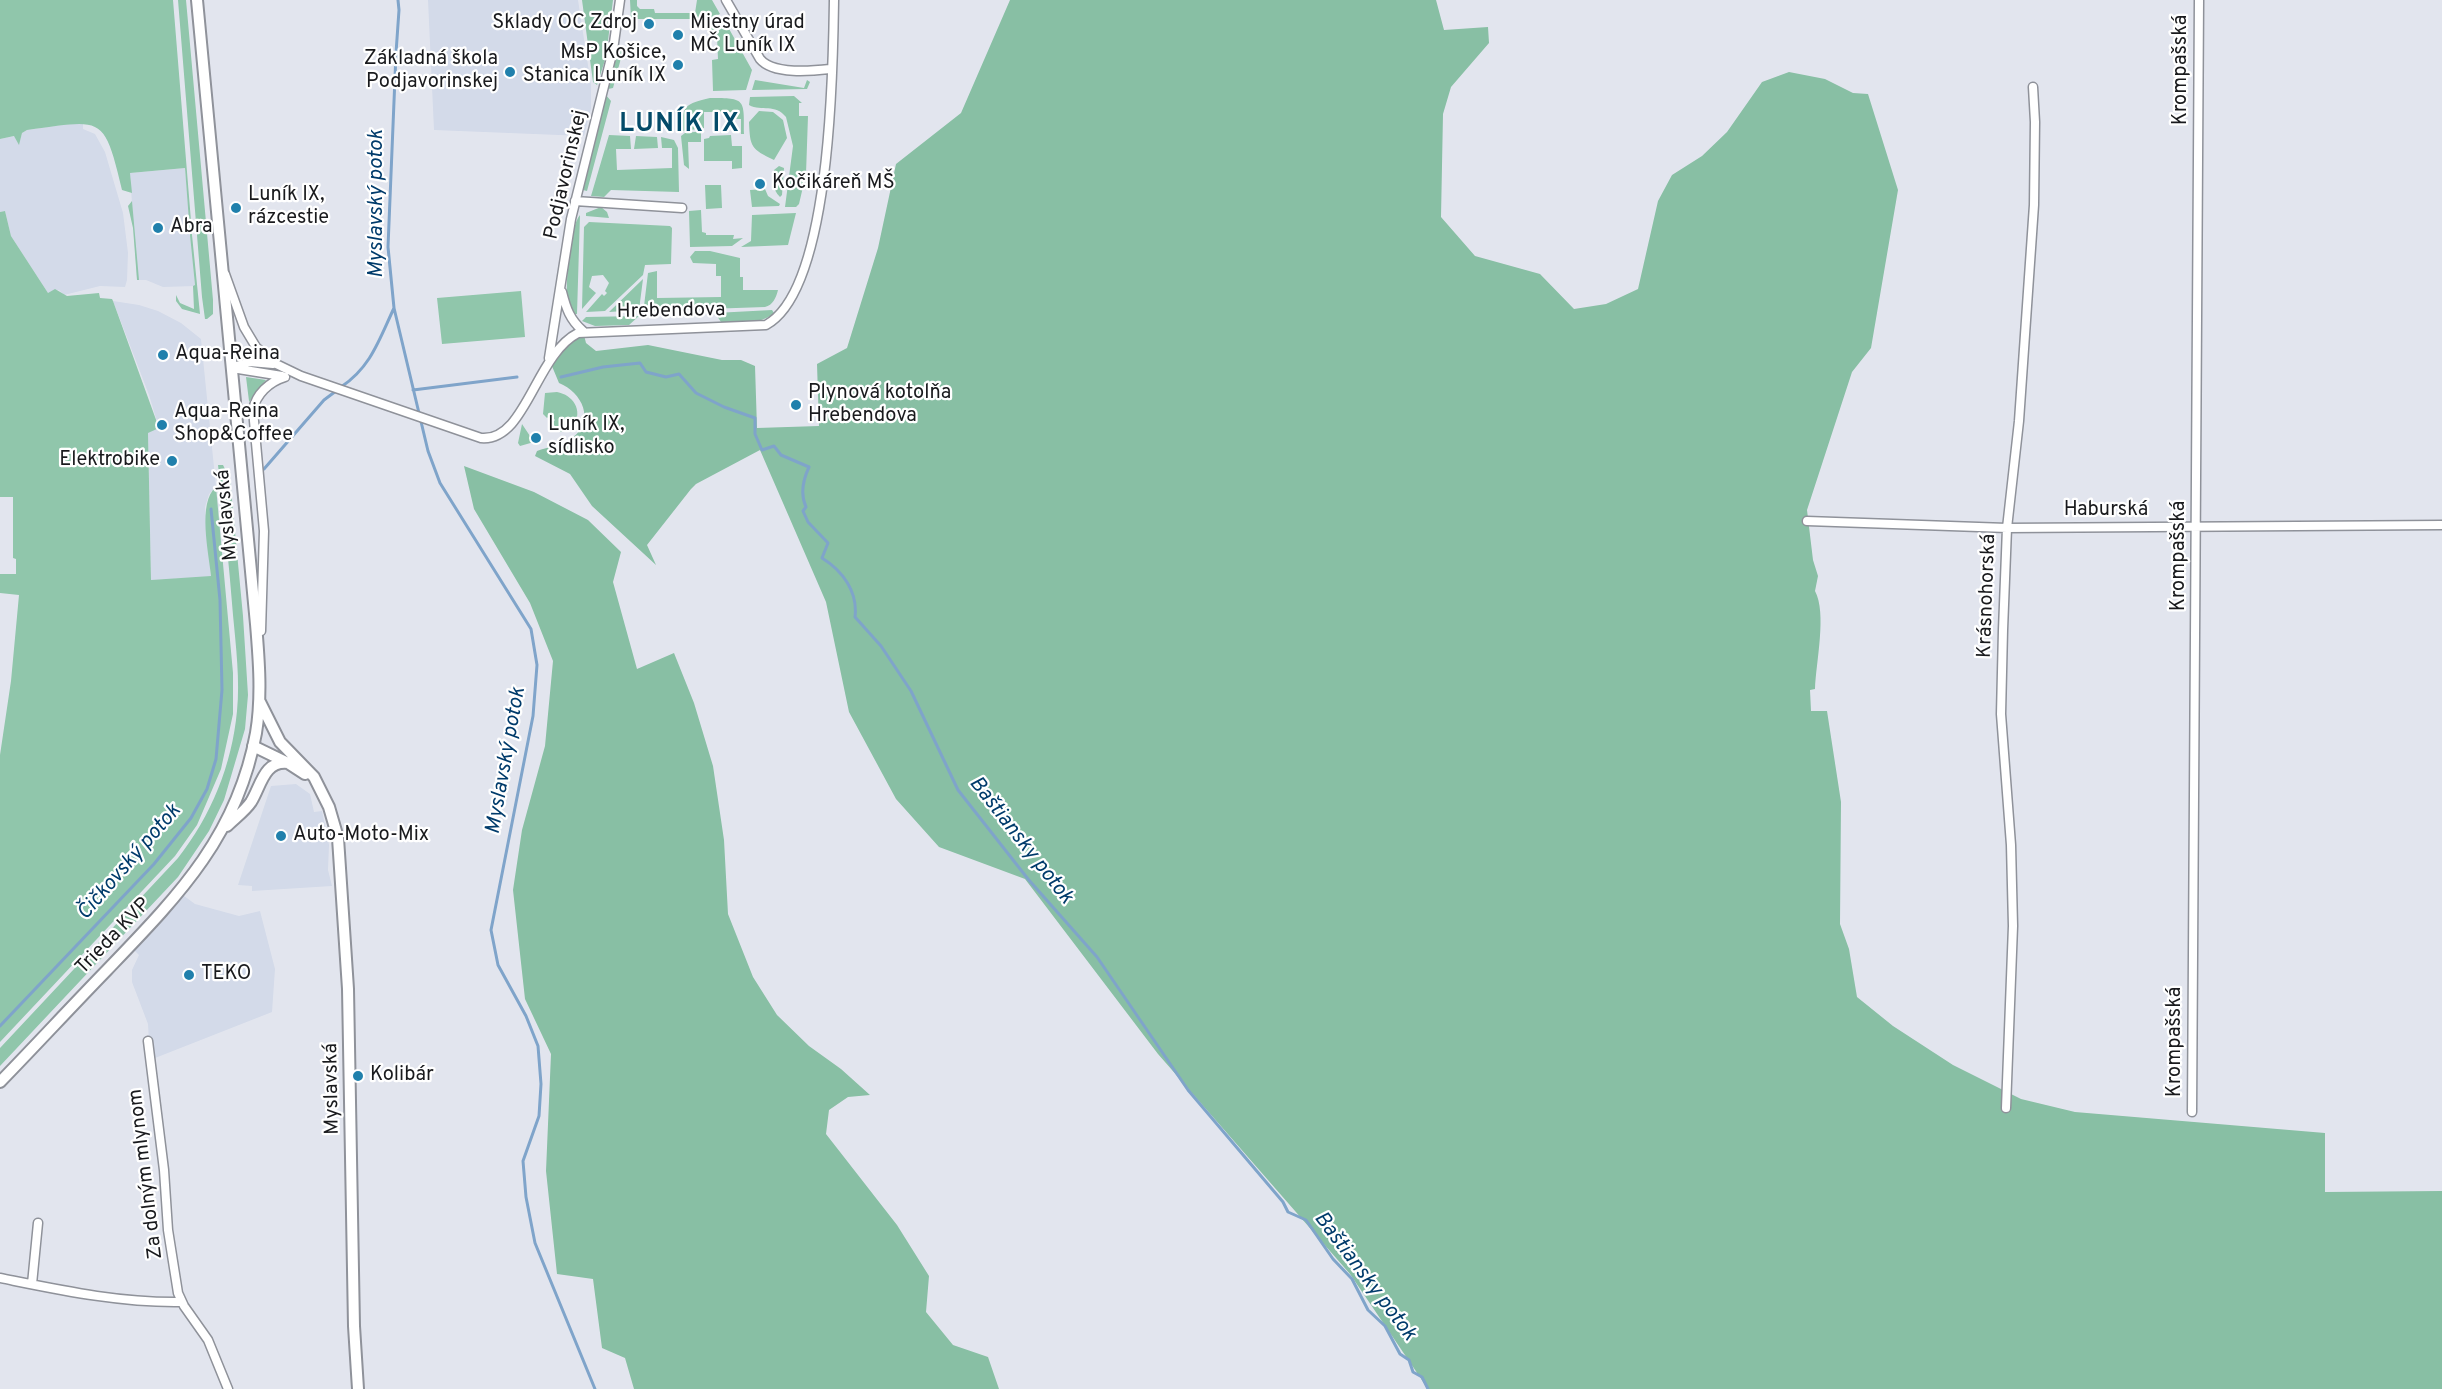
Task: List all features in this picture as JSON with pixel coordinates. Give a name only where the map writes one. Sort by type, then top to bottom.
[{"type":"street","name":"Myslavská","points":[[197,0],[224,270],[260,702],[280,742],[310,771],[322,792],[336,830],[343,885],[348,988],[354,1326],[358,1389]]},
{"type":"street","name":"Podjavorinskej","points":[[549,359],[575,201],[613,50],[620,0]]},
{"type":"street","points":[[726,0],[762,62],[767,66],[796,71],[830,69]]},
{"type":"street","name":"Hrebendova","points":[[584,331],[756,327],[766,325],[780,315],[795,294],[801,278],[822,194],[827,162],[834,0]]},
{"type":"street","name":"Krompašská","points":[[2192,1112],[2199,0]]},
{"type":"street","name":"Krásnohorská","points":[[2006,1108],[2013,926],[2011,845],[2001,714],[2007,528],[2019,421],[2034,205],[2033,87]]},
{"type":"street","points":[[575,201],[682,208]]},
{"type":"street","points":[[224,270],[244,327],[253,343],[267,359],[301,376],[481,438],[489,438],[502,433],[516,421],[549,359],[567,340],[584,331],[568,312],[561,288]]},
{"type":"street","points":[[232,368],[250,362],[279,366]]},
{"type":"street","points":[[232,368],[285,377],[301,376]]},
{"type":"street","points":[[259,673],[264,531],[254,406],[264,389],[285,377]]},
{"type":"street","name":"Haburská","points":[[1807,521],[2007,528],[2442,525]]},
{"type":"street","name":"Trieda KVP","points":[[0,1082],[172,902],[206,857],[235,803],[253,746],[260,702]]},
{"type":"street","name":"Myslavská","points":[[253,746],[288,763],[307,776],[322,792]]},
{"type":"street","points":[[219,835],[248,805],[268,769],[278,763],[288,763]]},
{"type":"street","name":"Za dolným mlynom","points":[[148,1041],[165,1170],[169,1237],[181,1302],[205,1335],[228,1389]]},
{"type":"street","points":[[32,1284],[38,1222]]},
{"type":"street","points":[[0,1278],[69,1293],[181,1302]]},
{"type":"shaded area","name":"Základná škola Podjavorinskej","points":[[428,0],[578,0],[591,85],[591,108],[584,136],[434,130]]},
{"type":"shaded area","points":[[83,122],[83,129],[95,134],[105,152],[123,213],[128,253],[127,280],[125,287],[100,286],[64,295],[59,290],[48,293],[11,236],[5,211],[0,212],[0,139],[15,136],[19,144],[22,133],[27,130]]},
{"type":"shaded area","points":[[185,168],[195,286],[163,287],[146,280],[137,280],[130,173]]},
{"type":"shaded area","points":[[113,301],[158,311],[181,323],[201,339],[216,487],[209,494],[205,507],[211,577],[151,580],[148,432],[159,428],[149,395]]},
{"type":"shaded area","points":[[296,784],[310,794],[314,812],[322,811],[329,845],[328,870],[332,886],[252,891],[252,886],[238,885],[271,786]]},
{"type":"shaded area","points":[[180,893],[195,904],[239,916],[260,911],[275,969],[272,1012],[150,1060],[148,1024],[132,982],[132,970],[139,955],[130,946]]},
{"type":"green space","points":[[0,0],[173,0],[191,221],[189,221],[185,168],[130,173],[132,193],[122,190],[110,147],[104,135],[96,127],[71,124],[27,130],[22,133],[19,145],[14,136],[0,139]]},
{"type":"green space","points":[[178,0],[186,0],[213,300],[213,314],[207,319],[205,319],[202,297]]},
{"type":"green space","points":[[582,0],[613,0],[606,57],[597,85],[593,82]]},
{"type":"green space","points":[[630,0],[637,0],[637,6],[640,9],[654,9],[655,13],[695,13],[697,0],[712,0],[720,14],[709,19],[631,19]]},
{"type":"green space","points":[[1010,0],[1436,0],[1444,30],[1488,27],[1489,43],[1451,87],[1443,114],[1441,217],[1475,256],[1540,274],[1574,309],[1606,304],[1638,289],[1658,201],[1672,175],[1702,156],[1727,132],[1762,82],[1789,72],[1825,79],[1853,93],[1868,94],[1898,190],[1871,348],[1852,372],[1807,510],[1813,560],[1818,576],[1815,591],[1821,625],[1815,689],[1810,690],[1811,711],[1827,711],[1841,802],[1840,924],[1849,949],[1857,997],[1893,1026],[1953,1065],[2021,1099],[2075,1112],[2325,1133],[2325,1192],[2442,1191],[2442,1389],[1428,1389],[1350,1274],[1158,1054],[1025,879],[939,847],[896,799],[849,712],[826,602],[760,450],[696,484],[691,489],[647,545],[656,565],[592,506],[570,474],[535,456],[537,451],[572,438],[583,424],[583,408],[580,400],[567,387],[559,383],[549,359],[583,331],[586,343],[596,351],[648,345],[722,360],[741,360],[755,366],[757,428],[819,426],[817,364],[847,348],[878,248],[896,164],[961,113]]},
{"type":"green space","points":[[723,18],[752,70],[746,90],[713,91],[712,60],[718,59],[717,37],[711,37],[710,27]]},
{"type":"green space","points":[[618,46],[624,47],[613,88],[608,89]]},
{"type":"green space","points":[[755,80],[804,88],[807,80],[810,82],[807,89],[752,90]]},
{"type":"green space","points":[[606,95],[611,101],[587,191],[583,190]]},
{"type":"green space","points":[[794,96],[802,103],[799,103],[799,116],[808,116],[806,174],[799,204],[796,207],[785,207],[793,146],[786,117],[777,110],[749,105],[750,97]]},
{"type":"green space","points":[[710,98],[737,100],[740,103],[744,114],[744,134],[741,134],[741,119],[732,119],[731,112],[704,112],[704,128],[683,131],[683,116],[687,107]]},
{"type":"green space","points":[[759,111],[773,112],[783,120],[787,138],[774,160],[756,150],[751,142],[749,122]]},
{"type":"green space","points":[[704,131],[701,133],[701,142],[688,142],[689,169],[684,165],[681,136],[685,133]]},
{"type":"green space","points":[[609,135],[630,136],[631,149],[616,149],[617,170],[672,168],[672,148],[662,148],[661,137],[674,140],[678,148],[679,192],[611,190],[604,197],[591,196]]},
{"type":"green space","points":[[731,135],[732,146],[742,146],[742,168],[732,169],[732,161],[704,161],[704,139],[710,136]]},
{"type":"green space","points":[[636,136],[657,137],[658,148],[634,149]]},
{"type":"green space","points":[[779,166],[784,168],[780,197],[775,191],[773,181],[774,170]]},
{"type":"green space","points":[[705,185],[721,185],[722,208],[706,209]]},
{"type":"green space","points":[[765,189],[768,196],[780,204],[779,206],[752,207],[750,190]]},
{"type":"green space","points":[[132,201],[139,280],[137,280],[133,228],[128,206]]},
{"type":"green space","points":[[601,207],[607,212],[609,218],[586,216],[586,213]]},
{"type":"green space","points":[[701,210],[702,232],[706,235],[734,235],[733,239],[743,238],[732,246],[690,247],[689,211]]},
{"type":"green space","points":[[5,211],[11,236],[48,293],[55,289],[67,296],[99,293],[100,298],[113,301],[159,428],[148,433],[151,580],[211,576],[206,516],[210,494],[216,487],[233,673],[233,714],[221,769],[197,825],[175,856],[0,1042],[0,755],[11,681],[19,595],[0,593],[0,574],[16,574],[16,559],[13,558],[13,497],[0,497],[0,212]]},
{"type":"green space","points":[[796,213],[788,245],[741,247],[751,241],[752,215]]},
{"type":"green space","points":[[580,215],[577,314],[575,314],[567,299],[567,278],[571,241]]},
{"type":"green space","points":[[589,222],[670,226],[672,228],[671,264],[645,265],[643,275],[605,311],[586,312],[602,294],[604,296],[607,293],[605,291],[609,283],[603,275],[592,276],[589,287],[596,293],[582,309],[584,227]]},
{"type":"green space","points":[[189,225],[191,225],[200,314],[182,309],[176,301],[176,295],[180,303],[194,309],[193,286],[195,285]]},
{"type":"green space","points":[[695,251],[710,251],[740,258],[743,290],[778,290],[774,301],[765,307],[650,311],[650,306],[644,306],[648,273],[657,271],[657,298],[721,297],[721,276],[716,276],[716,264],[693,263],[690,257]]},
{"type":"green space","points":[[643,279],[639,310],[609,312]]},
{"type":"green space","points":[[521,291],[525,337],[442,344],[437,298]]},
{"type":"green space","points":[[772,310],[774,313],[769,317],[749,322],[721,322],[715,313]]},
{"type":"green space","points":[[639,316],[629,325],[595,326],[582,321],[586,317]]},
{"type":"green space","points":[[246,377],[266,380],[249,402],[249,401]]},
{"type":"green space","points":[[557,392],[568,396],[577,409],[577,419],[574,425],[561,432],[552,423],[555,420],[550,415],[547,418],[543,414],[545,393]]},
{"type":"green space","points":[[522,424],[534,442],[520,446],[518,443]]},
{"type":"green space","points":[[218,465],[223,465],[230,479],[248,695],[245,729],[224,800],[209,831],[178,877],[0,1066],[0,1048],[178,858],[210,807],[225,770],[234,731],[238,675]]},
{"type":"green space","points":[[464,466],[534,492],[588,520],[621,552],[613,582],[637,669],[674,653],[694,703],[713,766],[724,840],[728,914],[753,977],[777,1015],[809,1046],[841,1069],[870,1095],[848,1097],[829,1110],[826,1134],[897,1225],[929,1276],[926,1312],[953,1345],[988,1357],[999,1389],[634,1389],[625,1358],[602,1348],[593,1279],[557,1274],[546,1171],[551,1054],[525,999],[513,890],[522,830],[545,746],[553,661],[530,603],[474,509]]},
{"type":"waterway","name":"Myslavský potok","points":[[398,0],[388,247],[394,308],[428,451],[440,483],[531,629],[537,665],[533,716],[491,930],[498,965],[526,1016],[538,1046],[541,1084],[539,1116],[523,1161],[526,1197],[535,1243],[595,1389]]},
{"type":"waterway","name":"Čičkovský potok","points":[[341,387],[367,362],[394,308]]},
{"type":"waterway","name":"Baštiansky potok","points":[[561,377],[603,367],[640,363],[646,372],[666,377],[679,374],[696,393],[724,407],[755,418],[755,434],[762,450],[774,446],[781,455],[809,467],[803,487],[806,507],[803,511],[808,522],[828,543],[822,558],[830,563],[848,583],[854,599],[855,617],[881,646],[911,691],[958,790],[1028,879],[1097,957],[1188,1090],[1283,1202],[1288,1212],[1306,1220],[1333,1259],[1352,1279],[1368,1310],[1385,1326],[1400,1354],[1409,1360],[1413,1372],[1422,1377],[1428,1389]]},
{"type":"waterway","name":"Baštiansky potok","points":[[413,390],[517,377]]},
{"type":"waterway","name":"Čičkovský potok","points":[[264,469],[324,400],[336,391]]},
{"type":"waterway","name":"Čičkovský potok","points":[[0,1026],[154,864],[191,818],[207,789],[216,759],[222,690],[220,600],[211,509]]},
{"type":"place","name":"Sklady OC Zdroj","points":[[649,24]]},
{"type":"place","name":"Miestny úrad MČ Luník IX","points":[[678,35]]},
{"type":"place","name":"MsP Košice, Stanica Luník IX","points":[[678,65]]},
{"type":"place","name":"Základná škola Podjavorinskej","points":[[510,72]]},
{"type":"place","name":"Kočikáreň MŠ","points":[[760,184]]},
{"type":"place","name":"Luník IX, rázcestie","points":[[236,208]]},
{"type":"place","name":"Abra","points":[[158,228]]},
{"type":"place","name":"Aqua-Reina","points":[[163,355]]},
{"type":"place","name":"Plynová kotolňa Hrebendova","points":[[796,405]]},
{"type":"place","name":"Aqua-Reina Shop&Coffee","points":[[162,425]]},
{"type":"place","name":"Luník IX, sídlisko","points":[[536,438]]},
{"type":"place","name":"Elektrobike","points":[[172,461]]},
{"type":"place","name":"Auto-Moto-Mix","points":[[281,836]]},
{"type":"place","name":"TEKO","points":[[189,975]]},
{"type":"place","name":"Kolibár","points":[[358,1076]]},
{"type":"district","name":"LUNÍK IX","points":[[680,126]]}]
